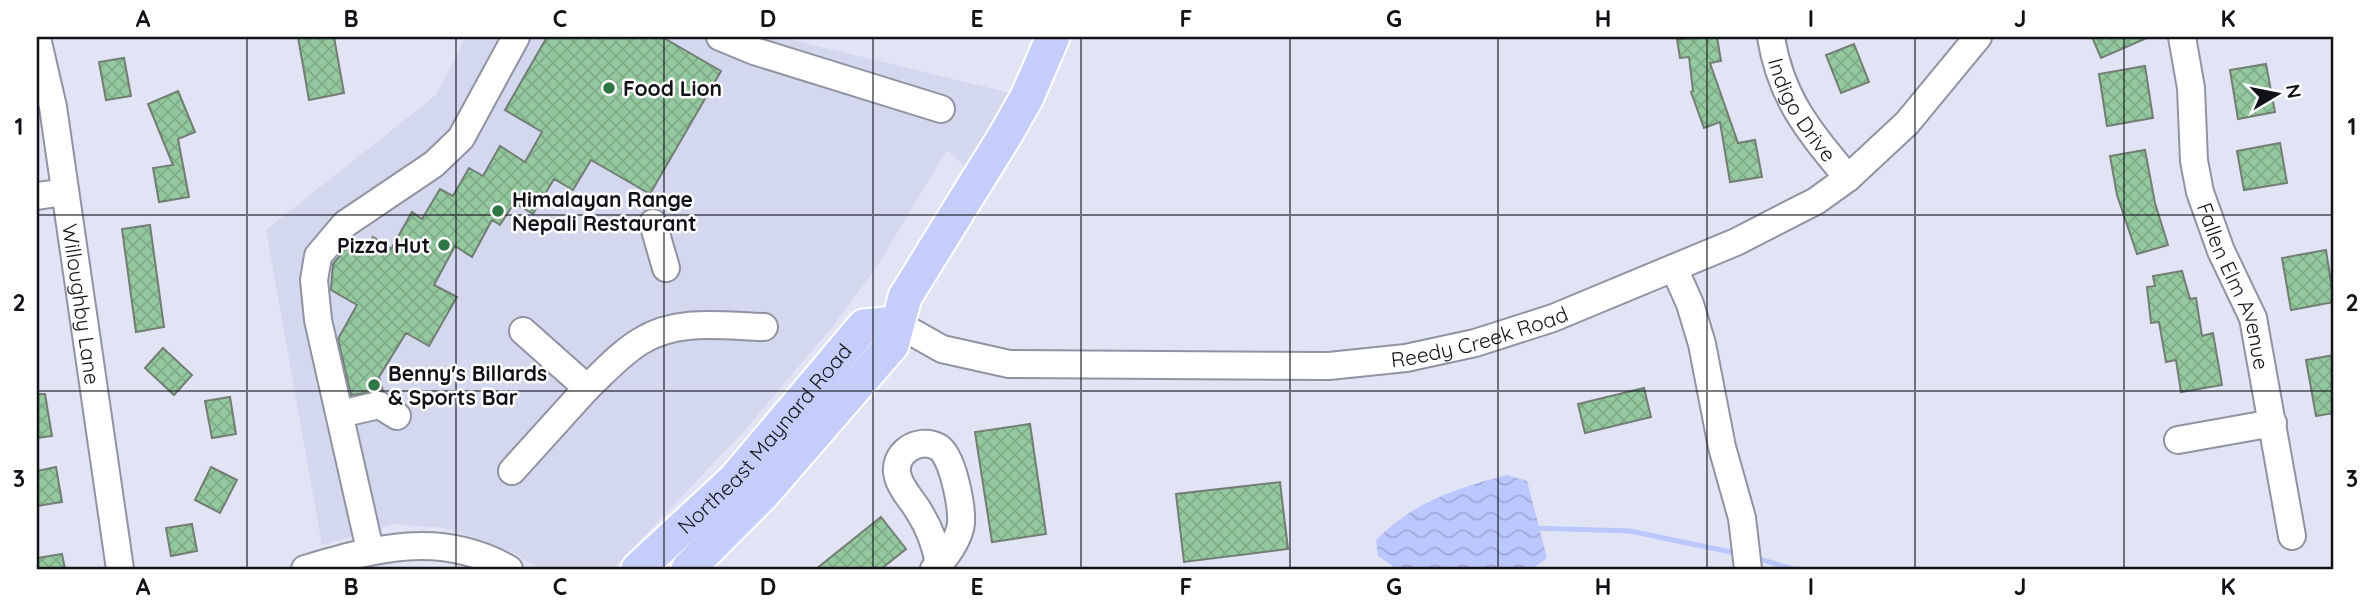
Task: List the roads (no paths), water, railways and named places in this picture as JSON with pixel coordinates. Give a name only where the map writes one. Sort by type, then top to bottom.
[{"type":"main road","name":"Northeast Maynard Road","points":[[688,569],[763,494],[892,345],[905,298],[1022,107],[1054,37]]},
{"type":"main road","name":"Northeast Maynard Road","points":[[638,569],[735,479],[829,371],[864,326],[896,323]]},
{"type":"street","points":[[370,550],[318,320],[313,280],[318,256],[345,224],[434,164],[461,138],[516,37]]},
{"type":"street","points":[[720,37],[754,51],[941,109]]},
{"type":"street","name":"Indigo Drive","points":[[1771,37],[1776,65],[1793,107],[1848,178]]},
{"type":"street","name":"Reedy Creek Road","points":[[896,323],[942,349],[1009,364],[1329,366],[1406,358],[1475,342],[1553,318],[1674,268],[1773,225],[1816,201],[1848,178],[1907,123],[1978,37]]},
{"type":"street","name":"Fallen Elm Avenue","points":[[2182,37],[2192,88],[2194,161],[2200,192],[2209,222],[2253,318],[2292,536]]},
{"type":"street","name":"Willoughby Lane","points":[[37,38],[53,107],[120,569]]},
{"type":"street","points":[[37,197],[65,192]]},
{"type":"street","points":[[653,223],[666,268]]},
{"type":"street","points":[[1674,268],[1690,304],[1702,344],[1722,447],[1742,518],[1748,569]]},
{"type":"street","points":[[512,471],[587,387],[640,341],[661,331],[693,325],[764,327]]},
{"type":"street","points":[[523,331],[587,387]]},
{"type":"street","points":[[340,414],[379,405],[397,416]]},
{"type":"street","points":[[2178,440],[2273,424]]},
{"type":"street","points":[[305,569],[370,550],[422,544],[457,549],[509,569]]},
{"type":"water","points":[[1507,475],[1527,481],[1547,558],[1532,569],[1394,567],[1378,556],[1376,540],[1406,515],[1453,491]]},
{"type":"waterway","points":[[1532,528],[1630,531],[1740,554]]},
{"type":"waterway","points":[[1753,557],[1793,569]]},
{"type":"place","name":"Food Lion","points":[[609,88]]},
{"type":"place","name":"Himalayan Range Nepali Restaurant","points":[[498,211]]},
{"type":"place","name":"Pizza Hut","points":[[444,245]]},
{"type":"place","name":"Benny's Billards & Sports Bar","points":[[374,385]]}]
